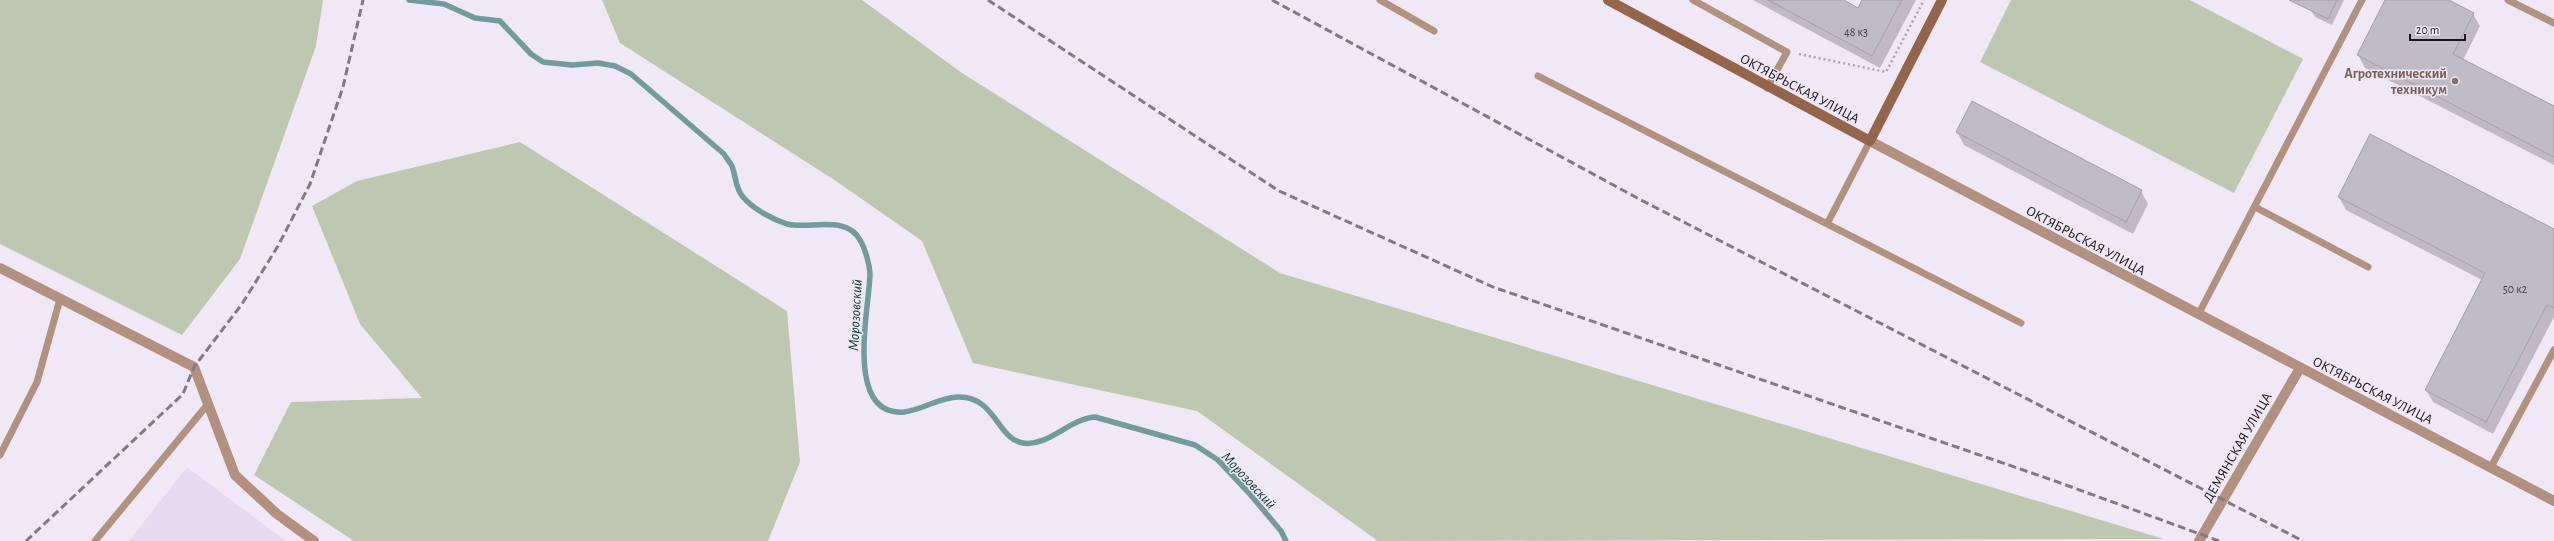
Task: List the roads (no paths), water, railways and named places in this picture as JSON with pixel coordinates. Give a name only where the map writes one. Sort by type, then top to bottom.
[{"type":"main road","name":"ОКТЯБРЬСКАЯ УЛИЦА","points":[[1608,0],[1767,88],[1870,141]]},
{"type":"main road","points":[[1870,141],[1942,0]]},
{"type":"street","name":"ОКТЯБРЬСКАЯ УЛИЦА","points":[[1870,141],[2198,315],[2492,467],[2554,501]]},
{"type":"street","points":[[0,268],[194,367],[236,475],[277,514],[314,541]]},
{"type":"street","name":"ДЕМЯНСКАЯ УЛИЦА","points":[[2199,541],[2300,368]]},
{"type":"lane","points":[[1380,0],[1434,31]]},
{"type":"lane","points":[[1693,0],[1787,52],[1767,88]]},
{"type":"lane","points":[[2198,315],[2362,0]]},
{"type":"lane","points":[[2508,0],[2554,23]]},
{"type":"lane","points":[[1538,76],[2020,323]]},
{"type":"lane","points":[[1826,224],[1870,141]]},
{"type":"lane","points":[[2255,207],[2368,267]]},
{"type":"lane","points":[[0,455],[38,382],[60,299]]},
{"type":"lane","points":[[2492,467],[2554,350]]},
{"type":"lane","points":[[95,541],[208,404]]},
{"type":"waterway","name":"Морозовский","points":[[409,0],[444,4],[475,18],[500,21],[531,54],[543,62],[572,65],[598,63],[615,66],[631,74],[724,154],[732,166],[740,193],[757,209],[787,224],[837,225],[846,227],[854,232],[864,248],[870,271],[864,335],[864,358],[867,380],[873,397],[885,409],[904,412],[950,398],[970,398],[980,403],[988,410],[1007,434],[1014,440],[1023,443],[1041,441],[1076,422],[1095,417],[1195,445],[1218,460],[1249,493],[1281,531],[1286,541]]},
{"type":"railway","points":[[26,541],[183,394],[194,367],[242,304],[278,246],[310,184],[343,87],[363,0]]},
{"type":"railway","points":[[988,0],[1279,191],[1493,287],[2055,481],[2219,541]]},
{"type":"railway","points":[[1272,0],[1641,200],[2303,541]]},
{"type":"place","name":"Агротехнический техникум","points":[[2455,81]]}]
